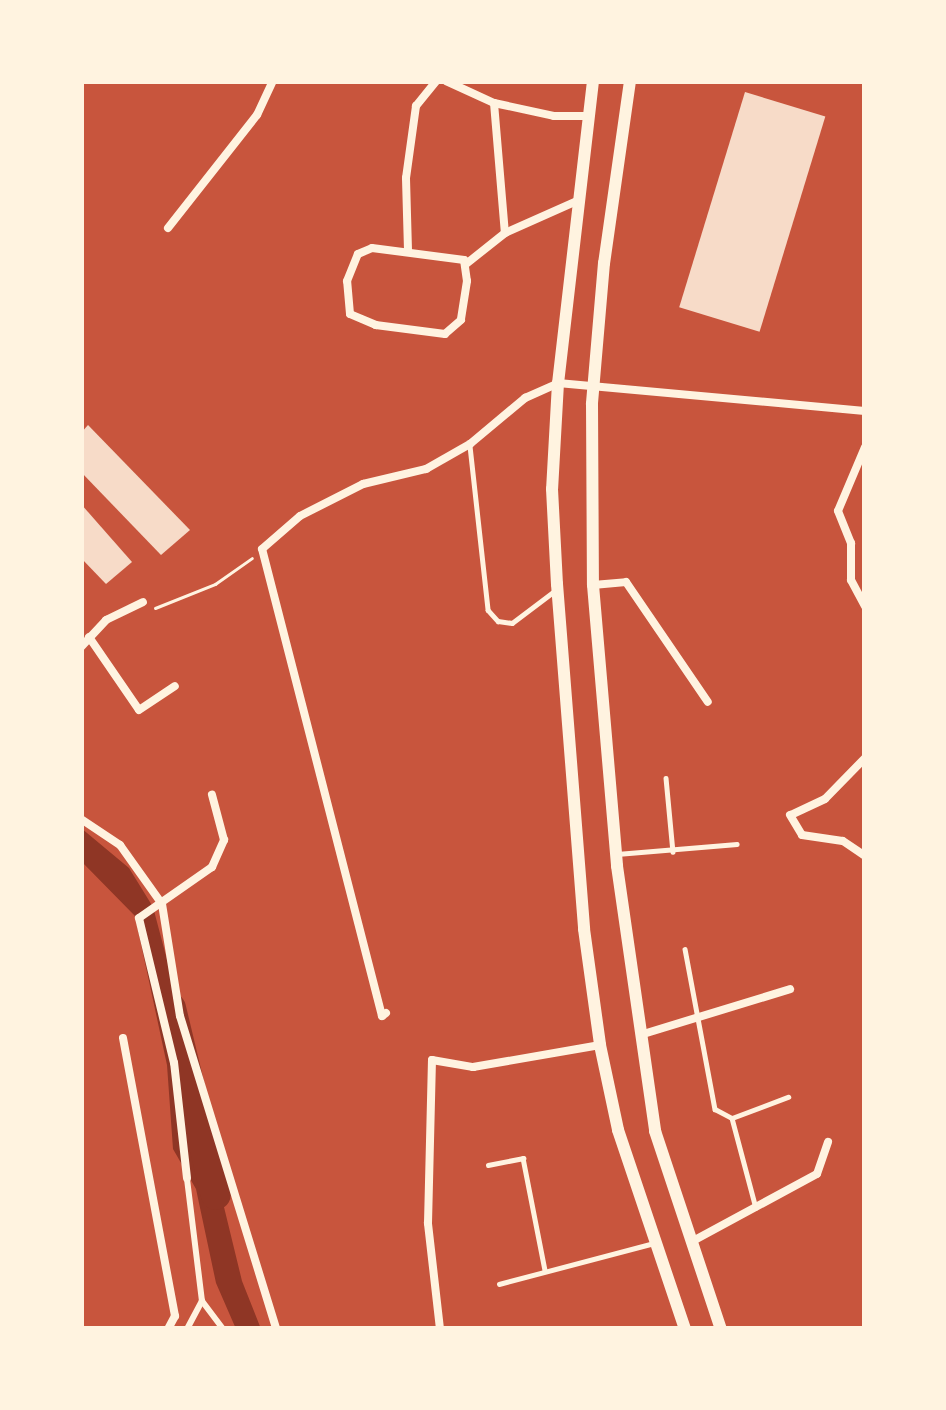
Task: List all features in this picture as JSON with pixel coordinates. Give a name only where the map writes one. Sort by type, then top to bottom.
[{"type":"main road","points":[[592,81],[558,383],[553,489],[557,588],[584,929],[600,1046],[618,1130],[685,1329]]},
{"type":"main road","points":[[630,81],[604,263],[594,383],[589,490],[593,585],[616,854],[655,1131],[721,1329]]},
{"type":"street","points":[[168,229],[257,115],[273,81]]},
{"type":"street","points":[[407,250],[406,178],[416,106],[436,81]]},
{"type":"street","points":[[446,81],[494,103],[586,116]]},
{"type":"street","points":[[494,103],[505,233]]},
{"type":"street","points":[[464,266],[505,233],[577,201]]},
{"type":"street","points":[[372,248],[407,250],[464,260],[461,320],[445,334],[376,325],[350,314],[347,281],[358,254],[372,248]]},
{"type":"street","points":[[386,1013],[382,1016],[262,549],[300,516],[342,495],[426,469],[470,444],[525,398],[558,383],[865,411]]},
{"type":"street","points":[[865,447],[838,511],[851,543],[851,580],[865,606]]},
{"type":"street","points":[[593,585],[626,582],[708,702]]},
{"type":"street","points":[[81,647],[124,608],[143,602]]},
{"type":"street","points":[[89,638],[139,710],[175,686]]},
{"type":"street","points":[[865,758],[825,799],[790,815],[802,836],[844,841],[865,856]]},
{"type":"street","points":[[212,795],[224,840],[212,868],[140,917],[174,1063],[202,1301],[223,1329]]},
{"type":"street","points":[[81,819],[120,845],[162,904],[181,1016],[276,1329]]},
{"type":"street","points":[[639,1035],[695,1022],[790,989]]},
{"type":"street","points":[[123,1038],[175,1316],[168,1329]]},
{"type":"street","points":[[440,1329],[428,1223],[432,1060],[473,1067],[600,1046]]},
{"type":"street","points":[[690,1243],[817,1174],[828,1142]]},
{"type":"street","points":[[187,1329],[202,1301]]},
{"type":"lane","points":[[470,444],[488,610],[498,622],[512,623],[557,588]]},
{"type":"lane","points":[[666,778],[673,852]]},
{"type":"lane","points":[[616,854],[737,844]]},
{"type":"lane","points":[[686,949],[695,1022],[715,1109],[733,1118],[788,1097]]},
{"type":"lane","points":[[733,1118],[756,1208]]},
{"type":"lane","points":[[488,1166],[523,1158],[546,1271]]},
{"type":"lane","points":[[499,1284],[654,1243]]},
{"type":"path","points":[[124,608],[157,608],[215,584],[262,549]]},
{"type":"shaded area","points":[[81,828],[129,868],[153,907],[170,971],[190,1101],[189,1133],[215,1170],[242,1281],[261,1329],[236,1329],[216,1283],[196,1189],[173,1149],[167,1065],[135,916],[81,861]]},
{"type":"building","points":[[745,92],[825,117],[760,332],[679,307]]},
{"type":"building","points":[[88,425],[190,530],[161,555],[81,472],[81,433]]},
{"type":"building","points":[[81,504],[132,562],[106,584],[81,558]]},
{"type":"waterway","points":[[171,1008],[216,1195]]}]
